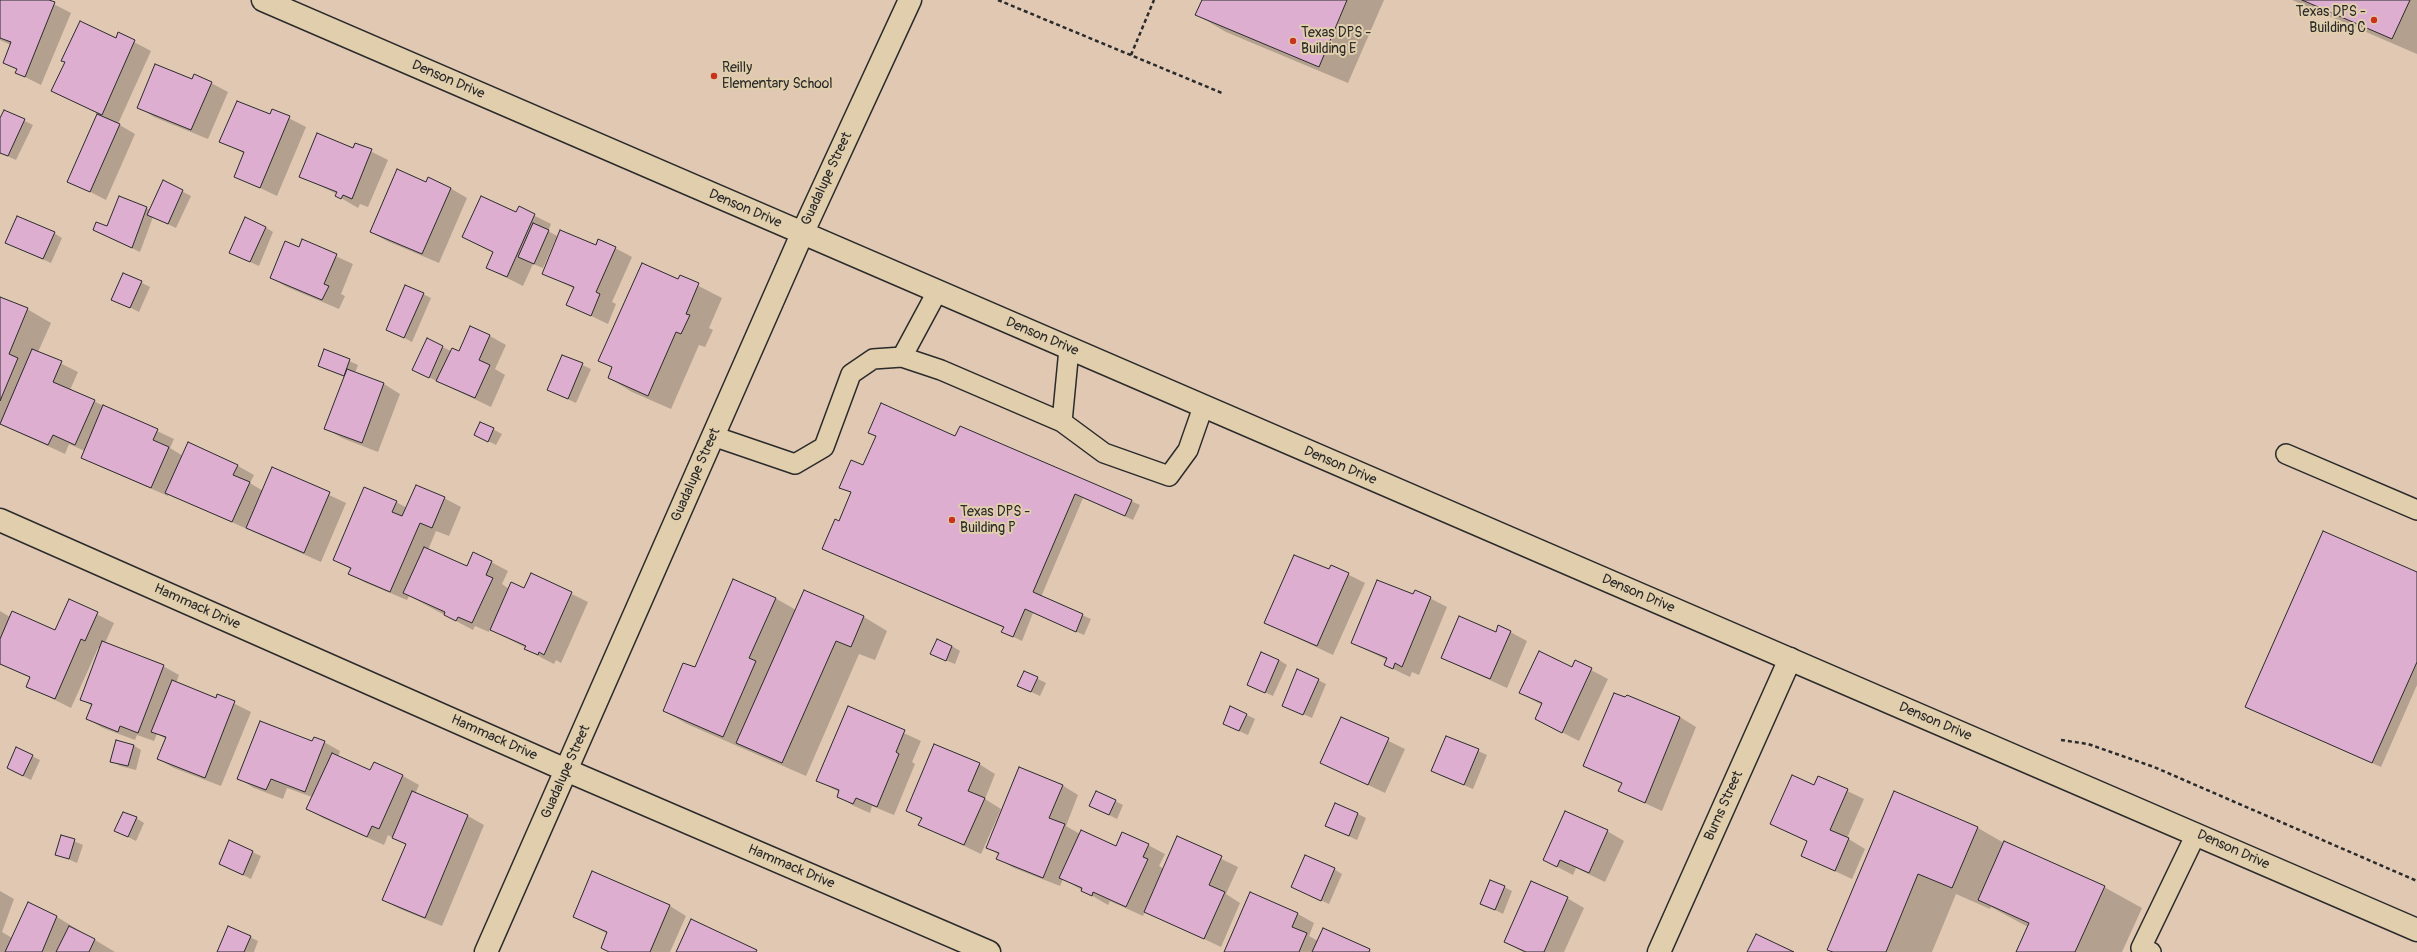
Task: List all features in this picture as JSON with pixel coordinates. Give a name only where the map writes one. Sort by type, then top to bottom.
[{"type":"street","name":"Denson Drive","points":[[263,0],[2417,930]]},
{"type":"street","name":"Guadalupe Street","points":[[486,952],[802,234],[910,0]]},
{"type":"street","name":"Hammack Drive","points":[[0,520],[566,770],[989,952]]},
{"type":"street","name":"Burns Street","points":[[1659,952],[1790,659]]},
{"type":"lane","points":[[902,357],[937,292]]},
{"type":"lane","points":[[1062,422],[1069,349]]},
{"type":"lane","points":[[713,436],[795,464],[824,447],[851,374],[873,359],[902,357],[941,370],[1062,422],[1104,453],[1169,476],[1188,450],[1203,407]]},
{"type":"lane","points":[[2286,454],[2417,510]]},
{"type":"lane","points":[[2143,950],[2196,834]]},
{"type":"path","points":[[998,0],[1222,93]]},
{"type":"path","points":[[1131,55],[1154,0]]},
{"type":"path","points":[[2058,740],[2088,744],[2154,767],[2417,881]]},
{"type":"building","points":[[0,0],[49,0],[55,2],[25,77],[15,73],[17,69],[3,63],[11,42],[0,38]]},
{"type":"building","name":"Texas DPS - Building E","points":[[1202,0],[1347,0],[1319,67],[1195,15]]},
{"type":"building","name":"Texas DPS - Building C","points":[[2302,0],[2410,0],[2392,39]]},
{"type":"building","points":[[80,21],[116,38],[118,32],[135,40],[102,115],[51,91],[65,62],[61,61]]},
{"type":"building","points":[[155,64],[192,79],[194,74],[212,82],[191,130],[137,108]]},
{"type":"building","points":[[237,101],[270,114],[272,109],[290,116],[260,188],[234,177],[244,152],[219,142]]},
{"type":"building","points":[[4,110],[25,119],[8,156],[0,153],[0,118]]},
{"type":"building","points":[[97,114],[120,124],[90,192],[67,182]]},
{"type":"building","points":[[317,133],[353,148],[355,143],[372,149],[352,199],[343,195],[341,199],[335,196],[337,192],[299,177]]},
{"type":"building","points":[[397,169],[426,182],[428,177],[451,188],[422,254],[370,232]]},
{"type":"building","points":[[163,180],[183,190],[168,224],[147,215]]},
{"type":"building","points":[[119,196],[147,207],[132,248],[93,230],[96,222],[107,226]]},
{"type":"building","points":[[481,196],[516,212],[519,206],[535,214],[507,277],[486,268],[493,252],[462,237]]},
{"type":"building","points":[[17,216],[55,232],[43,259],[5,243]]},
{"type":"building","points":[[245,217],[266,227],[250,262],[229,253]]},
{"type":"building","points":[[533,223],[549,230],[534,264],[518,257]]},
{"type":"building","points":[[560,230],[596,245],[598,239],[616,247],[596,292],[600,294],[591,316],[566,305],[574,287],[542,274]]},
{"type":"building","points":[[302,239],[337,254],[324,284],[329,286],[322,300],[270,278],[285,241],[299,247]]},
{"type":"building","points":[[642,263],[678,279],[680,275],[699,283],[686,314],[690,315],[681,334],[676,332],[648,396],[608,378],[612,367],[598,361]]},
{"type":"building","points":[[123,273],[142,281],[130,308],[111,300]]},
{"type":"building","points":[[405,285],[424,293],[404,338],[386,330]]},
{"type":"building","points":[[0,297],[28,308],[9,354],[18,358],[0,401]]},
{"type":"building","points":[[470,326],[490,335],[479,360],[490,365],[475,398],[436,381],[452,348],[459,351]]},
{"type":"building","points":[[427,338],[443,346],[429,378],[412,370]]},
{"type":"building","points":[[32,349],[62,361],[53,382],[95,400],[75,445],[53,435],[48,445],[0,424]]},
{"type":"building","points":[[324,349],[350,359],[344,376],[318,366]]},
{"type":"building","points":[[562,355],[583,363],[568,399],[547,390]]},
{"type":"building","points":[[347,369],[384,383],[362,443],[324,429]]},
{"type":"building","name":"Texas DPS - Building P","points":[[881,403],[955,436],[960,426],[1132,500],[1125,516],[1075,494],[1033,592],[1083,614],[1076,632],[1025,609],[1013,637],[1001,632],[1004,627],[822,549],[835,519],[839,521],[851,492],[839,488],[851,460],[863,465],[876,436],[868,433]]},
{"type":"building","points":[[103,405],[158,429],[153,440],[169,447],[151,488],[81,458]]},
{"type":"building","points":[[480,422],[494,428],[488,442],[474,435]]},
{"type":"building","points":[[188,442],[238,465],[233,475],[250,482],[232,522],[165,493]]},
{"type":"building","points":[[272,467],[330,492],[304,553],[246,528]]},
{"type":"building","points":[[416,485],[445,497],[432,528],[420,523],[390,592],[348,574],[351,568],[333,560],[364,487],[397,501],[392,512],[402,516]]},
{"type":"building","points":[[2323,531],[2417,572],[2417,662],[2372,763],[2245,707]]},
{"type":"building","points":[[424,547],[467,566],[473,552],[492,561],[486,575],[493,578],[472,623],[458,617],[456,621],[444,615],[445,612],[403,593]]},
{"type":"building","points":[[1294,555],[1329,569],[1331,565],[1349,573],[1317,646],[1264,623]]},
{"type":"building","points":[[531,573],[572,592],[544,655],[539,652],[538,655],[524,649],[526,646],[490,630],[511,582],[524,588]]},
{"type":"building","points":[[733,579],[776,598],[749,658],[756,661],[723,737],[663,711],[683,663],[695,667]]},
{"type":"building","points":[[1377,580],[1413,594],[1415,590],[1431,597],[1402,667],[1395,663],[1393,669],[1386,666],[1384,665],[1387,658],[1351,643]]},
{"type":"building","points":[[804,590],[864,616],[851,647],[836,641],[782,763],[736,743]]},
{"type":"building","points":[[69,599],[98,612],[85,641],[81,639],[55,699],[26,687],[30,677],[0,664],[0,639],[12,611],[55,630]]},
{"type":"building","points":[[1459,616],[1496,632],[1498,625],[1511,631],[1490,679],[1441,658]]},
{"type":"building","points":[[937,639],[952,646],[946,661],[930,654]]},
{"type":"building","points":[[102,641],[164,665],[138,733],[120,726],[118,732],[86,719],[92,704],[80,700]]},
{"type":"building","points":[[1539,651],[1572,667],[1575,660],[1592,668],[1562,733],[1535,719],[1542,703],[1519,693]]},
{"type":"building","points":[[1261,652],[1279,660],[1265,693],[1247,685]]},
{"type":"building","points":[[1297,669],[1319,679],[1303,715],[1282,706]]},
{"type":"building","points":[[1024,671],[1038,677],[1031,692],[1017,686]]},
{"type":"building","points":[[172,680],[216,698],[217,694],[235,701],[205,778],[157,759],[166,737],[151,732]]},
{"type":"building","points":[[1614,693],[1625,697],[1627,695],[1680,717],[1645,803],[1618,791],[1622,783],[1583,766]]},
{"type":"building","points":[[848,706],[905,730],[896,752],[899,754],[877,807],[856,798],[853,804],[837,797],[839,790],[816,781]]},
{"type":"building","points":[[1230,706],[1247,714],[1239,731],[1223,724]]},
{"type":"building","points":[[1341,717],[1389,738],[1368,785],[1320,763]]},
{"type":"building","points":[[260,721],[312,741],[314,737],[325,741],[305,792],[271,779],[266,790],[237,779]]},
{"type":"building","points":[[1446,736],[1479,749],[1464,785],[1431,771]]},
{"type":"building","points":[[116,740],[134,745],[128,766],[110,762]]},
{"type":"building","points":[[934,744],[980,763],[968,791],[985,798],[964,845],[918,825],[922,818],[906,811]]},
{"type":"building","points":[[16,747],[33,755],[23,776],[7,768]]},
{"type":"building","points":[[332,753],[370,770],[374,762],[403,775],[379,829],[372,826],[367,837],[306,809]]},
{"type":"building","points":[[1019,767],[1063,785],[1049,818],[1065,824],[1043,878],[996,859],[999,853],[986,848]]},
{"type":"building","points":[[1792,775],[1814,785],[1818,776],[1848,789],[1830,830],[1849,838],[1835,871],[1801,856],[1807,841],[1770,824]]},
{"type":"building","points":[[412,791],[468,815],[425,918],[382,900],[406,844],[392,838]]},
{"type":"building","points":[[1096,791],[1116,800],[1109,815],[1089,806]]},
{"type":"building","points":[[1894,791],[1978,827],[1952,888],[1918,874],[1886,952],[1833,952],[1827,950]]},
{"type":"building","points":[[1335,803],[1358,813],[1349,836],[1325,826]]},
{"type":"building","points":[[1565,811],[1608,830],[1589,873],[1560,860],[1557,867],[1543,860]]},
{"type":"building","points":[[123,812],[137,817],[128,837],[114,831]]},
{"type":"building","points":[[1081,830],[1116,846],[1122,832],[1149,844],[1143,857],[1148,859],[1126,907],[1093,892],[1092,896],[1081,891],[1082,888],[1059,878]]},
{"type":"building","points":[[61,835],[75,839],[69,859],[55,855]]},
{"type":"building","points":[[1177,836],[1222,856],[1209,885],[1225,892],[1204,939],[1144,912]]},
{"type":"building","points":[[229,840],[253,851],[243,875],[219,864]]},
{"type":"building","points":[[2004,841],[2105,886],[2075,952],[2016,952],[2029,923],[1978,900]]},
{"type":"building","points":[[1305,855],[1335,868],[1321,901],[1291,887]]},
{"type":"building","points":[[592,871],[670,905],[650,952],[609,952],[601,948],[607,932],[573,917]]},
{"type":"building","points":[[1490,880],[1505,886],[1495,910],[1480,904]]},
{"type":"building","points":[[1531,881],[1568,897],[1544,952],[1526,952],[1504,942]]},
{"type":"building","points":[[1250,892],[1298,913],[1292,927],[1307,933],[1299,952],[1224,952]]},
{"type":"building","points":[[28,902],[57,916],[42,952],[5,952]]},
{"type":"building","points":[[691,919],[757,950],[756,952],[676,952]]},
{"type":"building","points":[[69,926],[95,939],[89,952],[56,952]]},
{"type":"building","points":[[228,926],[251,936],[244,952],[217,952]]},
{"type":"building","points":[[1323,928],[1370,949],[1369,952],[1312,952]]},
{"type":"building","points":[[1756,934],[1794,952],[1747,952]]},
{"type":"place","name":"Texas DPS - Building C","points":[[2374,20]]},
{"type":"place","name":"Texas DPS - Building E","points":[[1293,41]]},
{"type":"place","name":"Reilly Elementary School","points":[[714,76]]},
{"type":"place","name":"Texas DPS - Building P","points":[[952,520]]}]
